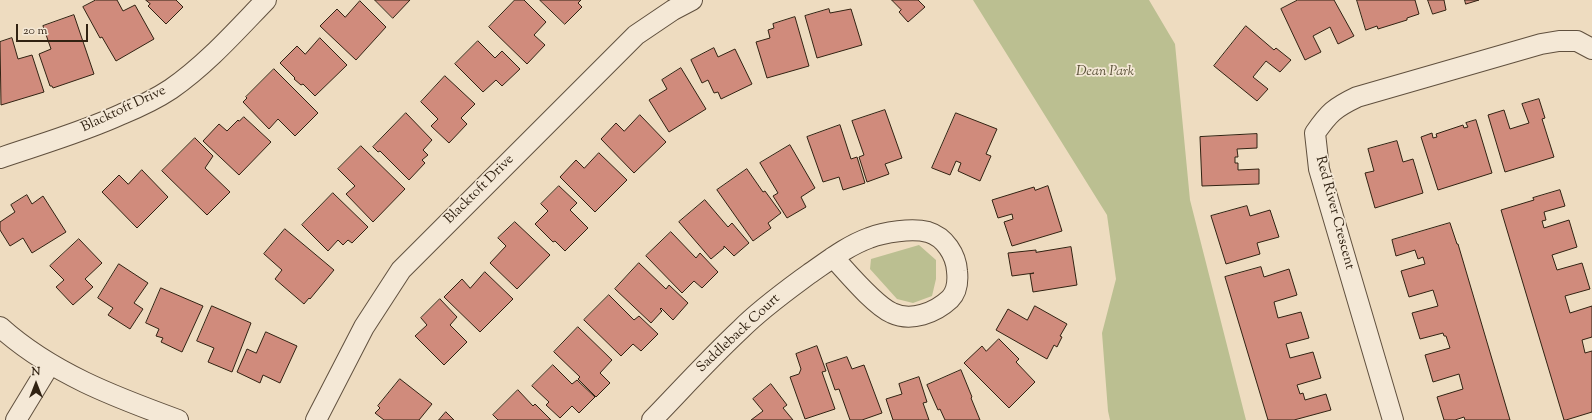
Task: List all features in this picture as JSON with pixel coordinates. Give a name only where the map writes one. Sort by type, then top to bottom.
[{"type":"street","name":"Blacktoft Drive","points":[[0,158],[98,125],[140,106],[170,90],[220,48],[266,0]]},
{"type":"street","name":"Blacktoft Drive","points":[[316,420],[364,327],[401,270],[636,35],[673,10],[692,0]]},
{"type":"street","name":"Red River Crescent","points":[[1393,420],[1319,168],[1315,133],[1328,115],[1342,104],[1357,98],[1541,44],[1559,41],[1577,41],[1592,49]]},
{"type":"street","name":"Saddleback Court","points":[[652,420],[741,328],[778,297],[833,257],[869,238],[897,231],[929,232],[942,240],[951,250],[957,261],[958,279],[953,296],[932,313],[912,316],[892,314],[879,306],[833,257]]},
{"type":"street","points":[[0,328],[15,341],[50,364],[82,382],[178,420]]},
{"type":"street","points":[[16,420],[50,364]]},
{"type":"green space","name":"Dean Park","points":[[973,0],[1149,0],[1175,44],[1190,200],[1246,420],[1110,420],[1102,333],[1116,279],[1107,215]]},
{"type":"green space","points":[[919,245],[936,260],[936,279],[932,296],[913,303],[897,299],[870,269],[871,259]]},
{"type":"building","points":[[96,0],[117,0],[123,11],[135,5],[154,39],[116,61],[102,37],[100,38],[83,7]]},
{"type":"building","points":[[146,0],[176,0],[183,7],[166,24],[148,6],[150,4]]},
{"type":"building","points":[[375,0],[410,0],[393,18]]},
{"type":"building","points":[[515,0],[524,0],[546,22],[534,35],[545,45],[527,64],[489,27]]},
{"type":"building","points":[[540,0],[581,0],[578,3],[582,7],[565,24]]},
{"type":"building","points":[[892,0],[918,0],[925,7],[908,22],[899,12],[901,10]]},
{"type":"building","points":[[1298,0],[1334,0],[1354,36],[1338,44],[1330,27],[1313,36],[1321,52],[1305,60],[1281,9]]},
{"type":"building","points":[[1357,0],[1415,0],[1419,14],[1407,18],[1407,20],[1378,29],[1377,26],[1366,30]]},
{"type":"building","points":[[1428,0],[1444,0],[1446,10],[1433,14]]},
{"type":"building","points":[[1465,0],[1479,0],[1466,4]]},
{"type":"building","points":[[360,1],[386,27],[356,60],[320,26],[337,9],[345,17]]},
{"type":"building","points":[[829,9],[830,13],[851,9],[862,45],[817,58],[805,16]]},
{"type":"building","points":[[74,15],[94,74],[53,88],[50,86],[39,54],[51,49],[43,26]]},
{"type":"building","points":[[795,17],[809,66],[767,78],[756,42],[770,38],[768,30],[774,28],[773,24]]},
{"type":"building","points":[[1246,26],[1274,50],[1276,48],[1291,60],[1280,72],[1266,61],[1253,77],[1268,89],[1257,101],[1214,66]]},
{"type":"building","points":[[12,38],[18,59],[32,55],[44,92],[1,105],[0,42]]},
{"type":"building","points":[[320,38],[347,65],[315,96],[303,84],[301,85],[294,79],[295,78],[280,63],[297,46],[305,54]]},
{"type":"building","points":[[478,41],[495,58],[502,51],[520,69],[502,86],[496,80],[483,92],[455,64]]},
{"type":"building","points":[[714,48],[718,57],[735,49],[752,84],[721,99],[718,92],[714,93],[708,80],[702,83],[691,60]]},
{"type":"building","points":[[681,68],[706,109],[669,132],[649,100],[667,89],[662,80]]},
{"type":"building","points":[[274,69],[318,113],[295,136],[278,119],[269,129],[243,102],[247,98],[246,97]]},
{"type":"building","points":[[445,76],[475,104],[461,118],[467,124],[449,143],[431,126],[438,119],[421,102]]},
{"type":"building","points":[[1539,99],[1545,118],[1542,119],[1554,157],[1505,172],[1488,115],[1504,110],[1510,129],[1529,123],[1522,104]]},
{"type":"building","points":[[885,110],[902,158],[885,164],[889,174],[867,182],[859,157],[864,155],[852,121]]},
{"type":"building","points":[[406,113],[432,140],[423,150],[428,155],[422,160],[425,163],[409,180],[380,151],[378,152],[373,147]]},
{"type":"building","points":[[956,113],[997,129],[986,154],[991,156],[980,181],[958,171],[961,163],[956,161],[950,175],[932,168]]},
{"type":"building","points":[[640,115],[666,142],[634,173],[601,139],[616,123],[624,131]]},
{"type":"building","points":[[244,117],[271,142],[239,175],[203,141],[219,124],[227,131],[238,120],[239,121]]},
{"type":"building","points":[[1476,120],[1492,173],[1438,190],[1421,137],[1432,133],[1433,138],[1437,137],[1436,134],[1463,125],[1464,128],[1468,127],[1466,123]]},
{"type":"building","points":[[840,125],[851,159],[857,157],[865,183],[843,190],[839,177],[823,182],[807,137]]},
{"type":"building","points":[[1257,134],[1257,148],[1237,149],[1238,157],[1235,157],[1235,163],[1238,163],[1238,170],[1259,169],[1259,184],[1202,186],[1200,137]]},
{"type":"building","points":[[195,138],[213,156],[205,168],[230,192],[207,215],[162,171]]},
{"type":"building","points":[[1397,141],[1403,162],[1413,159],[1423,193],[1375,208],[1365,173],[1374,171],[1368,149]]},
{"type":"building","points":[[790,145],[815,188],[801,197],[806,207],[787,218],[773,196],[778,193],[760,163]]},
{"type":"building","points":[[361,146],[405,189],[373,222],[346,194],[355,186],[338,169]]},
{"type":"building","points":[[599,153],[627,180],[595,212],[560,177],[576,160],[584,168]]},
{"type":"building","points":[[747,169],[763,192],[765,191],[781,213],[768,223],[771,228],[753,241],[717,190]]},
{"type":"building","points":[[142,170],[168,197],[137,228],[102,192],[119,175],[128,184]]},
{"type":"building","points":[[559,186],[577,203],[570,210],[588,228],[565,251],[555,241],[553,242],[535,224],[548,211],[541,204]]},
{"type":"building","points":[[1048,186],[1062,231],[1012,246],[1004,222],[1013,219],[1012,214],[998,218],[992,200],[1034,187],[1035,190]]},
{"type":"building","points":[[1560,190],[1565,206],[1544,212],[1546,220],[1542,221],[1544,228],[1569,220],[1577,247],[1552,255],[1557,270],[1582,263],[1590,289],[1565,296],[1570,313],[1592,306],[1592,337],[1582,340],[1585,353],[1592,351],[1592,412],[1566,420],[1564,420],[1501,210]]},
{"type":"building","points":[[333,193],[368,227],[352,243],[348,240],[343,245],[338,240],[328,251],[302,225]]},
{"type":"building","points":[[27,195],[32,204],[43,196],[66,232],[32,253],[23,238],[10,246],[0,230],[0,222],[15,212],[11,205]]},
{"type":"building","points":[[705,200],[728,227],[732,223],[749,243],[734,256],[724,246],[724,248],[711,259],[679,222]]},
{"type":"building","points":[[1247,206],[1250,216],[1270,210],[1279,237],[1257,243],[1260,254],[1226,264],[1211,216]]},
{"type":"building","points":[[515,222],[550,255],[517,289],[490,263],[506,246],[498,238]]},
{"type":"building","points":[[1450,223],[1458,244],[1510,420],[1465,420],[1464,417],[1455,420],[1444,420],[1437,397],[1463,389],[1459,374],[1433,382],[1425,355],[1450,348],[1446,336],[1444,336],[1443,333],[1420,339],[1412,313],[1438,306],[1433,290],[1409,297],[1401,271],[1425,264],[1423,257],[1418,259],[1415,250],[1396,256],[1392,240]]},
{"type":"building","points":[[285,229],[334,270],[304,304],[275,279],[282,270],[264,254]]},
{"type":"building","points":[[671,232],[696,258],[700,253],[718,272],[702,288],[694,281],[682,293],[646,256]]},
{"type":"building","points":[[79,239],[102,263],[85,279],[93,287],[73,305],[56,287],[64,280],[50,266]]},
{"type":"building","points":[[1071,247],[1077,285],[1033,292],[1030,274],[1034,273],[1012,276],[1008,253],[1036,250],[1036,252]]},
{"type":"building","points":[[639,263],[666,289],[669,285],[688,303],[673,320],[661,308],[660,309],[662,311],[651,323],[615,289]]},
{"type":"building","points":[[119,264],[148,283],[134,303],[143,309],[130,329],[108,315],[113,308],[98,298]]},
{"type":"building","points":[[1261,267],[1264,277],[1289,269],[1297,295],[1274,302],[1278,318],[1301,312],[1309,338],[1286,344],[1290,358],[1313,352],[1321,378],[1297,385],[1300,394],[1303,393],[1305,400],[1326,394],[1331,410],[1294,420],[1268,420],[1225,277]]},
{"type":"building","points":[[485,272],[513,299],[480,332],[444,297],[462,279],[470,288]]},
{"type":"building","points":[[161,288],[203,306],[182,352],[161,342],[163,338],[156,336],[159,329],[146,323]]},
{"type":"building","points":[[609,295],[634,320],[639,316],[658,334],[641,351],[633,344],[621,356],[584,320]]},
{"type":"building","points":[[440,299],[457,317],[450,325],[467,342],[444,365],[415,336],[427,325],[421,318]]},
{"type":"building","points":[[212,306],[251,323],[232,372],[208,362],[214,348],[197,341]]},
{"type":"building","points":[[1035,306],[1067,324],[1060,336],[1062,337],[1057,347],[1054,345],[1047,359],[996,330],[1008,309],[1027,320]]},
{"type":"building","points":[[578,327],[612,360],[600,373],[610,383],[596,397],[578,379],[580,377],[554,352]]},
{"type":"building","points":[[266,332],[297,346],[280,383],[263,375],[260,383],[237,372],[247,349],[256,353]]},
{"type":"building","points":[[999,339],[1019,359],[1016,362],[1035,382],[1009,408],[964,363],[982,346],[986,351]]},
{"type":"building","points":[[817,346],[826,371],[822,372],[835,409],[805,419],[790,377],[799,374],[801,369],[796,354]]},
{"type":"building","points":[[847,357],[852,369],[864,365],[882,413],[862,420],[850,420],[839,389],[835,390],[826,364]]},
{"type":"building","points":[[553,365],[572,384],[577,380],[595,397],[579,413],[572,406],[560,418],[546,405],[549,402],[532,386]]},
{"type":"building","points":[[961,370],[980,420],[945,420],[940,409],[938,410],[927,385]]},
{"type":"building","points":[[919,377],[927,402],[923,403],[929,420],[893,420],[886,399],[902,394],[899,384]]},
{"type":"building","points":[[400,379],[432,404],[419,420],[384,420],[375,413],[380,408],[378,406]]},
{"type":"building","points":[[771,384],[787,405],[783,408],[793,420],[751,420],[763,411],[753,399]]},
{"type":"building","points":[[518,390],[533,406],[535,404],[551,420],[498,420],[493,415]]},
{"type":"building","points":[[446,412],[454,420],[439,420]]}]
